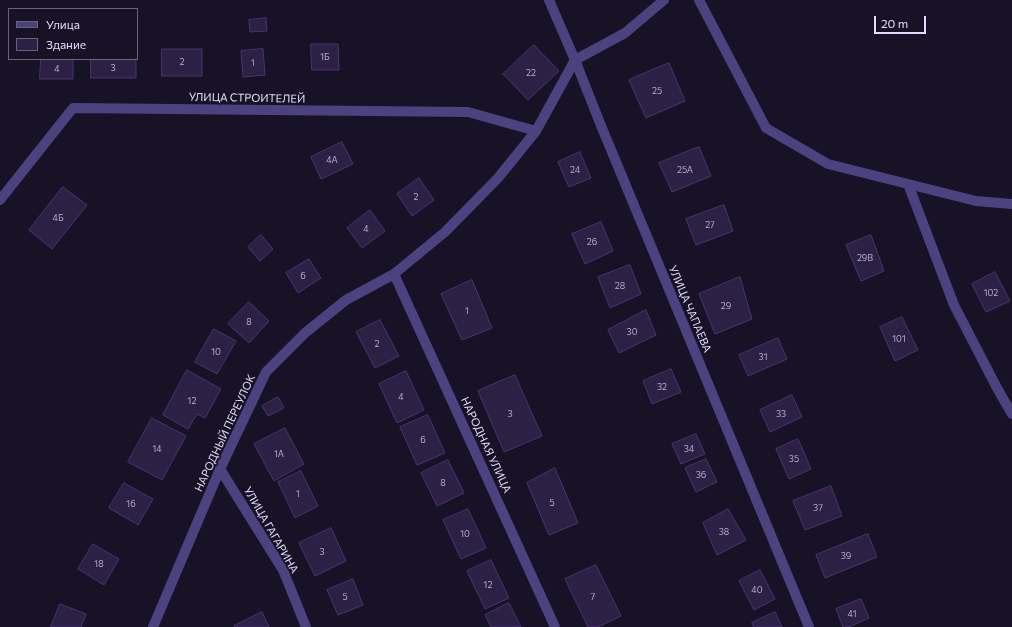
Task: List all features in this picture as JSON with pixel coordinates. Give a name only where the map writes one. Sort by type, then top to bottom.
[{"type":"street","name":"УЛИЦА ЧАПАЕВА","points":[[549,0],[809,627]]},
{"type":"street","points":[[575,60],[625,32],[664,0]]},
{"type":"street","points":[[699,0],[766,128],[828,164],[976,201],[1012,204]]},
{"type":"street","name":"НАРОДНЫЙ ПЕРЕУЛОК","points":[[153,627],[220,469],[266,372],[305,333],[346,300],[394,274],[445,232],[498,178],[536,131],[575,60]]},
{"type":"street","name":"УЛИЦА СТРОИТЕЛЕЙ","points":[[0,200],[73,108],[468,112],[536,131]]},
{"type":"street","points":[[908,184],[954,305],[1012,414]]},
{"type":"street","name":"НАРОДНАЯ УЛИЦА","points":[[394,274],[556,627]]},
{"type":"street","name":"УЛИЦА ГАГАРИНА","points":[[220,469],[283,570],[306,627]]},
{"type":"building","points":[[266,18],[267,31],[250,32],[249,20]]},
{"type":"building","points":[[311,44],[338,44],[339,70],[312,70]]},
{"type":"building","points":[[534,45],[559,71],[528,100],[503,74]]},
{"type":"building","points":[[162,49],[202,49],[202,76],[162,76]]},
{"type":"building","points":[[263,49],[265,75],[243,77],[241,51]]},
{"type":"building","points":[[41,60],[73,60],[73,79],[40,79]]},
{"type":"building","points":[[91,60],[136,60],[136,78],[91,78]]},
{"type":"building","points":[[669,63],[685,101],[646,118],[629,80]]},
{"type":"building","points":[[342,142],[353,164],[321,179],[311,157]]},
{"type":"building","points":[[699,147],[711,176],[672,192],[659,163]]},
{"type":"building","points":[[580,152],[591,178],[569,187],[558,162]]},
{"type":"building","points":[[419,178],[434,200],[412,216],[397,194]]},
{"type":"building","points":[[63,187],[87,205],[52,249],[29,230]]},
{"type":"building","points":[[724,205],[733,231],[696,245],[686,219]]},
{"type":"building","points":[[370,210],[385,231],[362,248],[347,228]]},
{"type":"building","points":[[601,222],[613,251],[585,264],[572,234]]},
{"type":"building","points":[[261,235],[273,249],[260,261],[248,247]]},
{"type":"building","points":[[871,235],[884,271],[861,281],[846,245]]},
{"type":"building","points":[[309,259],[321,278],[298,293],[286,273]]},
{"type":"building","points":[[630,265],[641,294],[610,308],[598,277]]},
{"type":"building","points":[[995,272],[1010,301],[986,312],[972,284]]},
{"type":"building","points":[[740,277],[752,319],[715,334],[699,294]]},
{"type":"building","points":[[472,280],[492,328],[462,340],[441,294]]},
{"type":"building","points":[[249,302],[269,321],[249,343],[228,324]]},
{"type":"building","points":[[646,310],[656,335],[619,353],[608,330]]},
{"type":"building","points":[[902,317],[918,350],[895,361],[880,327]]},
{"type":"building","points":[[380,320],[399,356],[375,368],[356,332]]},
{"type":"building","points":[[214,329],[236,341],[217,374],[195,362]]},
{"type":"building","points":[[778,338],[787,359],[748,376],[739,355]]},
{"type":"building","points":[[671,369],[681,392],[652,404],[643,381]]},
{"type":"building","points":[[187,370],[221,389],[205,418],[197,414],[188,429],[163,415]]},
{"type":"building","points":[[406,371],[424,410],[397,423],[379,384]]},
{"type":"building","points":[[515,375],[542,436],[504,452],[478,391]]},
{"type":"building","points":[[792,395],[802,417],[770,432],[760,410]]},
{"type":"building","points":[[278,397],[284,408],[268,416],[262,406]]},
{"type":"building","points":[[428,415],[445,453],[417,465],[400,427]]},
{"type":"building","points":[[152,418],[186,436],[162,480],[128,462]]},
{"type":"building","points":[[285,428],[304,464],[274,481],[254,444]]},
{"type":"building","points":[[696,434],[705,454],[681,464],[672,444]]},
{"type":"building","points":[[798,439],[811,469],[789,479],[776,449]]},
{"type":"building","points":[[706,459],[717,482],[696,492],[685,468]]},
{"type":"building","points":[[448,460],[464,493],[437,506],[421,473]]},
{"type":"building","points":[[555,468],[578,523],[549,535],[527,483]]},
{"type":"building","points":[[301,471],[318,506],[295,518],[278,482]]},
{"type":"building","points":[[124,483],[153,499],[138,525],[109,508]]},
{"type":"building","points":[[831,486],[842,516],[805,530],[793,501]]},
{"type":"building","points":[[468,509],[486,548],[461,559],[443,520]]},
{"type":"building","points":[[728,509],[746,540],[717,555],[703,523]]},
{"type":"building","points":[[331,528],[346,561],[315,576],[299,543]]},
{"type":"building","points":[[868,534],[877,557],[825,578],[816,555]]},
{"type":"building","points":[[93,544],[119,559],[104,585],[78,569]]},
{"type":"building","points":[[491,560],[509,598],[485,609],[467,571]]},
{"type":"building","points":[[596,565],[621,616],[598,627],[588,627],[565,579]]},
{"type":"building","points":[[760,570],[775,599],[754,610],[739,581]]},
{"type":"building","points":[[353,579],[363,605],[338,615],[327,590]]},
{"type":"building","points":[[861,599],[869,618],[849,627],[843,627],[836,609]]},
{"type":"building","points":[[509,603],[521,627],[491,627],[485,615]]},
{"type":"building","points":[[60,604],[86,614],[81,627],[51,627]]},
{"type":"building","points":[[262,612],[269,627],[234,626]]},
{"type":"building","points":[[775,612],[782,627],[754,627],[752,623]]}]
